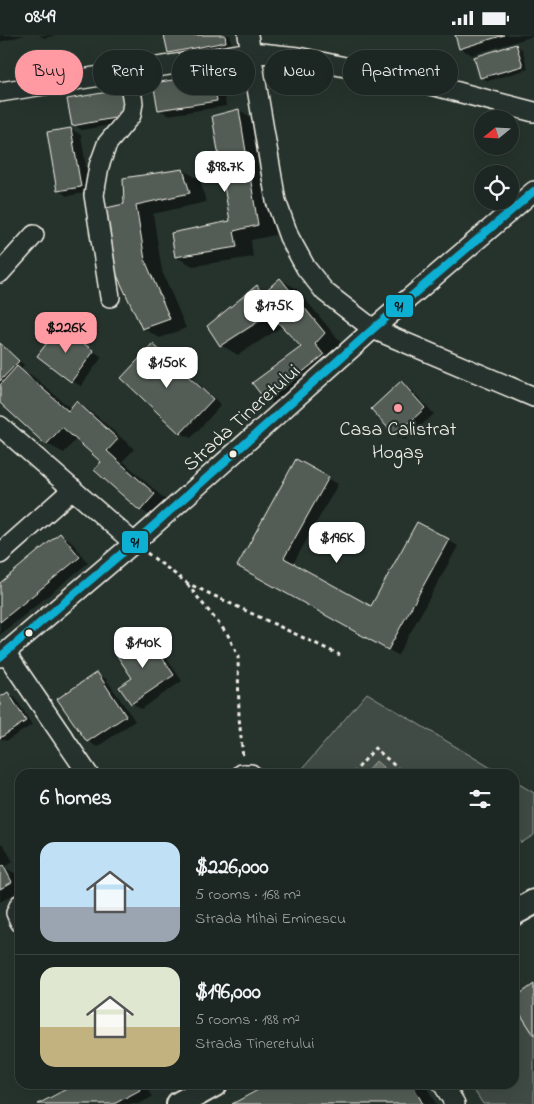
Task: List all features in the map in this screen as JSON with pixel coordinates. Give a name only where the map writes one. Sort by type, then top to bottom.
[{"type":"main road","points":[[519,910],[534,902]]},
{"type":"main road","points":[[179,1104],[206,1089]]},
{"type":"street","points":[[250,44],[276,201],[289,237],[306,268],[326,292],[373,329],[534,397]]},
{"type":"street","points":[[162,64],[250,44],[298,57],[439,87],[534,112]]},
{"type":"street","points":[[0,92],[93,77]]},
{"type":"street","points":[[110,297],[94,195],[99,166],[107,144],[131,115],[133,103],[132,95]]},
{"type":"street","name":"Strada Tineretului","points":[[3,654],[134,543],[373,329],[534,191]]},
{"type":"street","points":[[0,273],[34,235]]},
{"type":"street","points":[[0,426],[134,543]]},
{"type":"street","points":[[0,554],[73,489]]},
{"type":"street","points":[[3,654],[84,769]]},
{"type":"street","points":[[446,1089],[455,1104]]},
{"type":"path","points":[[134,543],[187,583],[340,655]]},
{"type":"path","points":[[187,583],[228,635],[238,656],[239,717],[246,769]]},
{"type":"path","points":[[357,769],[375,748],[398,769]]},
{"type":"shaded area","points":[[367,693],[493,769],[302,769]]},
{"type":"shaded area","points":[[376,761],[385,769],[369,769]]},
{"type":"shaded area","points":[[519,784],[534,793],[534,835],[521,843],[519,840]]},
{"type":"shaded area","points":[[519,1012],[534,1035],[534,1104],[483,1104],[473,1089],[519,1089]]},
{"type":"building","points":[[164,35],[225,35],[226,42],[184,50],[172,50],[172,52],[168,53]]},
{"type":"building","points":[[455,35],[504,35],[459,49]]},
{"type":"building","points":[[516,44],[523,66],[480,78],[474,57]]},
{"type":"building","points":[[172,80],[172,95],[216,95],[217,101],[158,110],[155,95],[162,95],[162,82]]},
{"type":"building","points":[[93,95],[126,95],[130,115],[72,126],[67,99]]},
{"type":"building","points":[[239,109],[258,225],[234,231],[237,247],[175,257],[171,233],[230,221],[212,116]]},
{"type":"building","points":[[71,128],[81,187],[57,191],[47,132]]},
{"type":"building","points":[[183,169],[190,193],[136,205],[145,260],[170,319],[142,329],[116,273],[106,208],[124,204],[123,178]]},
{"type":"building","points":[[280,278],[325,333],[315,344],[324,355],[266,401],[252,383],[301,347],[270,314],[220,346],[207,326],[257,285],[262,294]]},
{"type":"building","points":[[60,326],[94,351],[71,382],[37,356]]},
{"type":"building","points":[[0,343],[19,361],[0,381]]},
{"type":"building","points":[[153,344],[213,399],[180,434],[121,378]]},
{"type":"building","points":[[17,366],[68,411],[76,401],[118,439],[107,451],[155,494],[140,511],[94,470],[101,462],[62,427],[46,445],[0,403],[0,385]]},
{"type":"building","name":"Casa Calistrat Hogaș","points":[[401,381],[425,408],[395,436],[371,409]]},
{"type":"building","points":[[296,459],[329,477],[284,558],[371,606],[417,522],[449,539],[388,650],[237,566]]},
{"type":"building","points":[[60,533],[80,557],[0,622],[0,583]]},
{"type":"building","points":[[146,634],[174,675],[131,704],[119,687],[132,678],[116,654]]},
{"type":"building","points":[[97,672],[126,716],[87,742],[57,699]]},
{"type":"building","points":[[8,692],[26,721],[0,738],[0,697]]},
{"type":"building","points":[[3,865],[12,882],[0,889],[0,867]]},
{"type":"building","points":[[534,984],[534,1035],[519,1012],[519,994]]},
{"type":"building","points":[[66,1089],[140,1090],[114,1104],[38,1104]]},
{"type":"building","points":[[260,1089],[415,1089],[423,1104],[232,1104]]},
{"type":"transit line","name":"91","points":[[0,657],[134,543],[373,329],[534,191]]},
{"type":"place","name":"Casa Calistrat Hogaș","points":[[398,408]]}]
